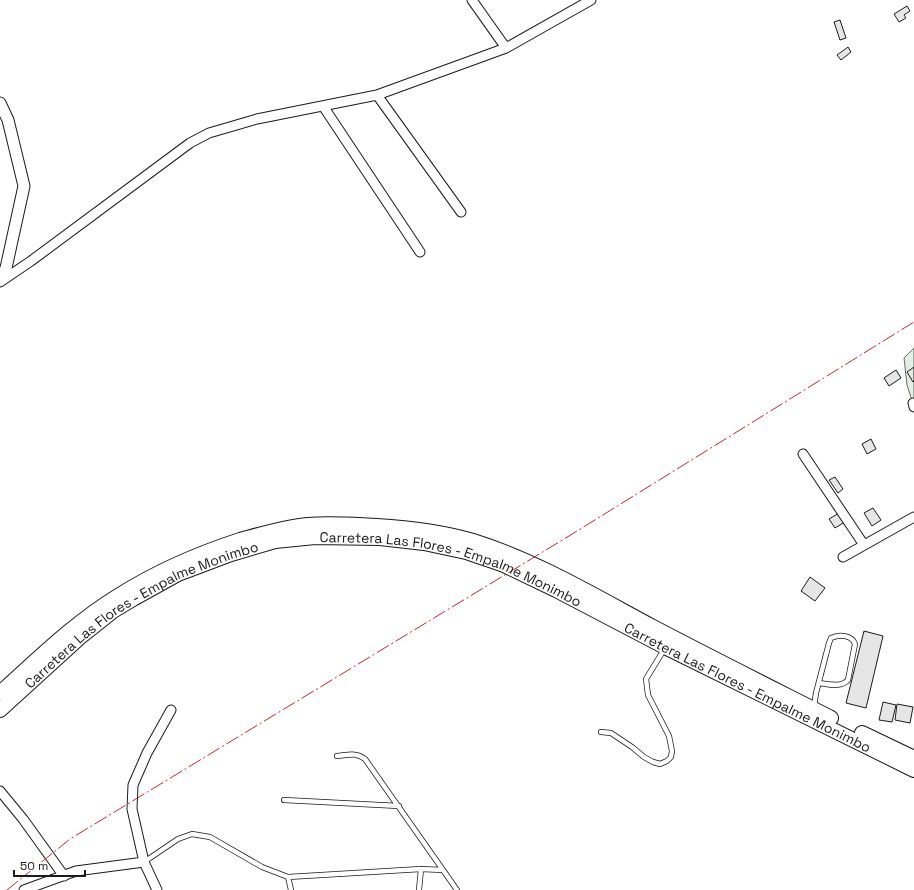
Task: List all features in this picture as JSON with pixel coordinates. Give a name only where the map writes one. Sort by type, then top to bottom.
[{"type":"highway","name":"Carretera Las Flores - Empalme Monimbo","points":[[0,693],[86,617],[117,596],[160,571],[210,550],[259,535],[308,525],[336,524],[397,527],[424,530],[472,541],[504,552],[537,566],[813,709],[914,758]]},
{"type":"highway","name":"Carretera Las Flores - Empalme Monimbo","points":[[0,710],[79,638],[113,611],[178,574],[276,541],[315,536],[380,538],[424,543],[466,552],[504,565],[563,593],[665,647],[914,770]]},
{"type":"street","points":[[472,0],[506,48]]},
{"type":"street","points":[[0,281],[31,261],[190,143],[209,133],[257,119],[377,95],[506,48],[591,0]]},
{"type":"street","points":[[377,95],[461,212]]},
{"type":"street","points":[[0,103],[8,120],[24,186],[6,268],[0,281]]},
{"type":"street","points":[[323,106],[420,252]]},
{"type":"street","points":[[803,454],[864,545]]},
{"type":"street","points":[[843,557],[914,516]]},
{"type":"street","points":[[157,890],[144,862],[132,809],[133,785],[147,753],[171,710]]},
{"type":"street","points":[[0,791],[23,819],[64,876]]},
{"type":"street","points":[[24,890],[76,871],[144,862]]},
{"type":"lane","points":[[813,709],[819,683],[829,643],[831,638],[835,636],[850,637],[854,640],[855,644],[848,680],[845,684],[840,685],[819,683]]},
{"type":"lane","points":[[601,732],[611,733],[653,762],[660,764],[667,761],[671,757],[672,750],[669,736],[648,695],[646,679],[665,647]]},
{"type":"lane","points":[[337,756],[354,754],[360,755],[365,759],[457,890]]},
{"type":"lane","points":[[284,800],[399,806]]},
{"type":"lane","points":[[144,862],[178,839],[192,834],[210,837],[262,867],[288,877],[421,869],[444,870]]},
{"type":"lane","points":[[419,890],[421,869]]},
{"type":"lane","points":[[288,877],[291,890]]},
{"type":"green space","points":[[914,348],[914,407],[907,385],[904,358]]},
{"type":"building","points":[[907,6],[910,11],[904,15],[906,18],[899,22],[894,14]]},
{"type":"building","points":[[840,20],[846,38],[840,40],[834,22]]},
{"type":"building","points":[[848,47],[851,52],[841,60],[837,55]]},
{"type":"building","points":[[914,367],[914,381],[913,382],[907,372]]},
{"type":"building","points":[[896,370],[901,378],[889,386],[884,378]]},
{"type":"building","points":[[871,439],[876,449],[867,454],[862,444]]},
{"type":"building","points":[[835,477],[843,489],[838,493],[829,480]]},
{"type":"building","points":[[873,508],[881,520],[872,526],[864,513]]},
{"type":"building","points":[[839,513],[845,522],[835,528],[829,519]]},
{"type":"building","points":[[810,577],[825,588],[815,601],[801,591]]},
{"type":"building","points":[[864,631],[883,636],[866,708],[846,703]]},
{"type":"building","points":[[883,702],[896,705],[892,722],[879,720]]},
{"type":"building","points":[[897,704],[913,707],[910,723],[895,720]]},
{"type":"power","points":[[7,890],[70,839],[569,536],[914,322]]}]
